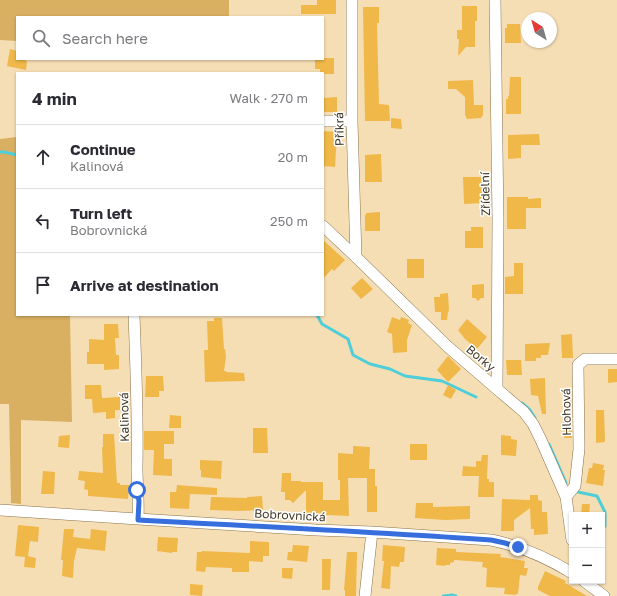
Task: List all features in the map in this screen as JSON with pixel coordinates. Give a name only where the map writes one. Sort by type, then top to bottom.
[{"type":"street","name":"Příkrá","points":[[352,0],[352,121],[356,257]]},
{"type":"street","name":"Zřídelní","points":[[495,0],[498,221],[497,388]]},
{"type":"street","points":[[324,121],[352,121]]},
{"type":"street","name":"Borky","points":[[324,227],[447,346],[524,412],[533,424],[566,496],[569,518]]},
{"type":"street","name":"Kalinová","points":[[134,316],[138,428],[138,520]]},
{"type":"street","name":"Hlohová","points":[[566,496],[575,486],[580,449],[578,365],[585,359],[617,359]]},
{"type":"street","name":"Bobrovnická","points":[[0,510],[138,520],[372,532],[491,540],[505,543],[545,557],[569,571]]},
{"type":"street","points":[[364,596],[372,532]]},
{"type":"street","points":[[588,584],[604,596]]},
{"type":"shaded area","points":[[0,0],[229,0],[229,16],[16,16],[16,41],[0,40]]},
{"type":"shaded area","points":[[16,137],[16,316],[70,316],[72,422],[21,420],[21,504],[11,503],[9,404],[0,404],[0,139]]},
{"type":"building","points":[[317,0],[336,0],[336,14],[301,14],[301,5],[317,5]]},
{"type":"building","points":[[462,6],[477,6],[477,21],[475,21],[475,47],[466,47],[458,56],[459,39],[457,39],[457,30],[462,30]]},
{"type":"building","points":[[363,7],[379,7],[379,23],[377,23],[379,104],[389,105],[390,121],[365,121]]},
{"type":"building","points":[[507,24],[520,24],[521,43],[505,43],[505,28],[507,28]]},
{"type":"building","points":[[10,49],[16,51],[16,60],[26,60],[27,62],[26,70],[7,66]]},
{"type":"building","points":[[334,58],[334,74],[324,74],[324,72],[320,72],[320,69],[315,69],[315,60]]},
{"type":"building","points":[[510,77],[521,77],[521,114],[506,114],[506,99],[508,99],[509,96]]},
{"type":"building","points":[[473,80],[474,105],[483,105],[483,115],[481,118],[467,119],[465,115],[465,97],[456,89],[448,89],[448,81]]},
{"type":"building","points":[[337,97],[337,112],[324,112],[324,98]]},
{"type":"building","points":[[391,118],[401,119],[402,129],[391,128]]},
{"type":"building","points":[[324,131],[337,132],[335,167],[324,166]]},
{"type":"building","points":[[539,134],[540,145],[521,145],[521,158],[508,159],[508,135]]},
{"type":"building","points":[[381,154],[382,182],[365,182],[365,155]]},
{"type":"building","points":[[463,177],[484,177],[484,187],[482,187],[483,203],[464,204]]},
{"type":"building","points":[[507,197],[528,197],[528,199],[541,198],[541,208],[526,208],[526,229],[507,229]]},
{"type":"building","points":[[380,212],[380,231],[365,231],[366,213]]},
{"type":"building","points":[[471,227],[483,227],[483,248],[465,248],[465,231],[471,231]]},
{"type":"building","points":[[324,241],[345,260],[334,271],[332,269],[324,278]]},
{"type":"building","points":[[407,259],[424,259],[424,278],[407,278]]},
{"type":"building","points":[[514,263],[523,263],[523,294],[505,294],[505,277],[514,276]]},
{"type":"building","points":[[362,278],[373,289],[361,299],[351,288]]},
{"type":"building","points":[[484,284],[484,298],[481,298],[478,301],[475,298],[472,298],[472,285]]},
{"type":"building","points":[[448,293],[449,311],[447,320],[441,320],[441,312],[435,312],[434,297],[440,297],[440,294]]},
{"type":"building","points":[[392,317],[400,320],[401,317],[409,320],[408,323],[412,325],[407,340],[407,352],[393,353],[392,334],[387,332]]},
{"type":"building","points":[[214,318],[222,318],[226,357],[224,371],[244,373],[245,381],[205,382],[204,350],[208,350],[207,321],[214,321]]},
{"type":"building","points":[[467,319],[487,337],[477,349],[465,339],[458,330]]},
{"type":"building","points":[[104,324],[118,324],[119,338],[115,338],[116,355],[119,355],[119,369],[104,370],[104,364],[87,364],[89,339],[104,340]]},
{"type":"building","points":[[572,334],[573,358],[562,358],[561,335]]},
{"type":"building","points":[[550,343],[548,355],[541,355],[541,358],[536,358],[536,361],[525,361],[525,344]]},
{"type":"building","points":[[448,356],[461,369],[448,382],[437,370]]},
{"type":"building","points":[[506,360],[521,360],[522,375],[507,375]]},
{"type":"building","points":[[608,369],[617,369],[617,382],[608,383]]},
{"type":"building","points":[[146,376],[163,376],[164,391],[159,391],[159,397],[145,397]]},
{"type":"building","points":[[545,378],[546,414],[542,414],[538,396],[531,395],[530,379]]},
{"type":"building","points":[[85,385],[101,385],[102,398],[120,397],[120,410],[115,410],[115,418],[106,419],[106,412],[93,413],[92,399],[85,399]]},
{"type":"building","points":[[448,385],[456,390],[451,399],[443,395]]},
{"type":"building","points":[[596,410],[604,410],[605,442],[596,443]]},
{"type":"building","points":[[170,415],[181,416],[181,428],[169,428]]},
{"type":"building","points":[[563,417],[572,417],[572,438],[564,438]]},
{"type":"building","points":[[253,428],[267,428],[268,453],[253,453]]},
{"type":"building","points":[[144,431],[174,431],[174,444],[164,444],[164,459],[172,459],[172,476],[153,475],[154,450],[144,450]]},
{"type":"building","points":[[103,434],[114,434],[117,483],[120,483],[120,485],[129,485],[128,499],[88,496],[88,490],[84,489],[85,481],[78,480],[79,471],[103,473]]},
{"type":"building","points":[[70,435],[69,448],[58,447],[59,436]]},
{"type":"building","points":[[501,435],[511,436],[511,439],[517,440],[516,456],[501,455]]},
{"type":"building","points":[[410,444],[427,444],[427,460],[410,460]]},
{"type":"building","points":[[353,446],[370,447],[369,469],[375,469],[375,486],[377,486],[377,512],[367,512],[367,478],[348,478],[349,516],[306,514],[306,490],[293,503],[290,500],[285,500],[285,492],[281,492],[282,473],[291,473],[291,481],[323,482],[323,500],[340,500],[338,453],[353,454]]},
{"type":"building","points":[[482,455],[488,455],[487,479],[489,479],[489,482],[494,482],[494,497],[478,497],[479,476],[462,476],[463,466],[476,467],[476,461],[481,461]]},
{"type":"building","points":[[200,460],[222,461],[221,479],[201,477]]},
{"type":"building","points":[[593,463],[604,465],[603,470],[605,470],[603,486],[586,483],[589,468],[592,468]]},
{"type":"building","points":[[43,471],[55,472],[54,494],[41,494]]},
{"type":"building","points":[[177,485],[217,488],[217,495],[190,494],[189,509],[170,508],[170,492],[176,492]]},
{"type":"building","points":[[530,495],[538,495],[538,500],[542,501],[542,512],[547,512],[548,534],[534,535],[534,529],[531,529],[530,508],[514,520],[514,531],[501,531],[502,499],[530,500]]},
{"type":"building","points":[[262,496],[263,510],[210,510],[211,497],[247,498]]},
{"type":"building","points":[[416,503],[433,503],[433,507],[470,506],[470,519],[445,520],[415,518]]},
{"type":"building","points":[[582,504],[590,504],[589,512],[581,512]]},
{"type":"building","points":[[18,525],[39,527],[38,542],[30,541],[28,556],[36,558],[35,568],[24,567],[25,557],[15,556]]},
{"type":"building","points":[[64,529],[74,529],[73,537],[90,539],[91,529],[107,531],[105,551],[77,548],[74,561],[73,578],[62,576],[63,560],[61,560]]},
{"type":"building","points":[[158,537],[178,538],[177,552],[172,553],[157,551]]},
{"type":"building","points":[[250,541],[269,542],[269,556],[263,556],[263,562],[249,561],[249,572],[232,572],[232,568],[206,567],[205,572],[196,571],[197,552],[250,553]]},
{"type":"building","points":[[293,545],[309,546],[307,562],[287,560],[288,552],[292,552]]},
{"type":"building","points":[[383,545],[405,547],[404,562],[400,562],[399,567],[391,566],[390,589],[381,588],[384,561],[382,561]]},
{"type":"building","points":[[437,548],[456,549],[456,552],[501,554],[500,557],[525,561],[524,568],[528,568],[526,576],[520,575],[518,594],[504,594],[505,588],[486,587],[487,568],[482,567],[483,562],[454,560],[454,562],[450,563],[450,565],[436,565]]},
{"type":"building","points":[[347,552],[357,552],[356,596],[345,596],[344,590]]},
{"type":"building","points":[[322,559],[331,559],[330,590],[322,590]]},
{"type":"building","points":[[282,568],[293,568],[292,579],[282,578]]},
{"type":"building","points":[[545,571],[566,581],[565,583],[587,596],[550,596],[538,590]]},
{"type":"building","points":[[190,584],[203,585],[202,596],[190,595]]},
{"type":"waterway","points":[[0,152],[16,155]]},
{"type":"waterway","points":[[318,316],[322,324],[348,339],[353,355],[370,364],[390,369],[405,376],[442,381],[476,397]]},
{"type":"waterway","points":[[522,403],[530,410],[535,418]]},
{"type":"waterway","points":[[549,444],[566,483]]},
{"type":"waterway","points":[[578,492],[597,496],[605,512]]},
{"type":"waterway","points":[[443,596],[456,596]]},
{"type":"route","points":[[137,490],[139,501],[138,520],[372,532],[491,540],[518,547]]}]
